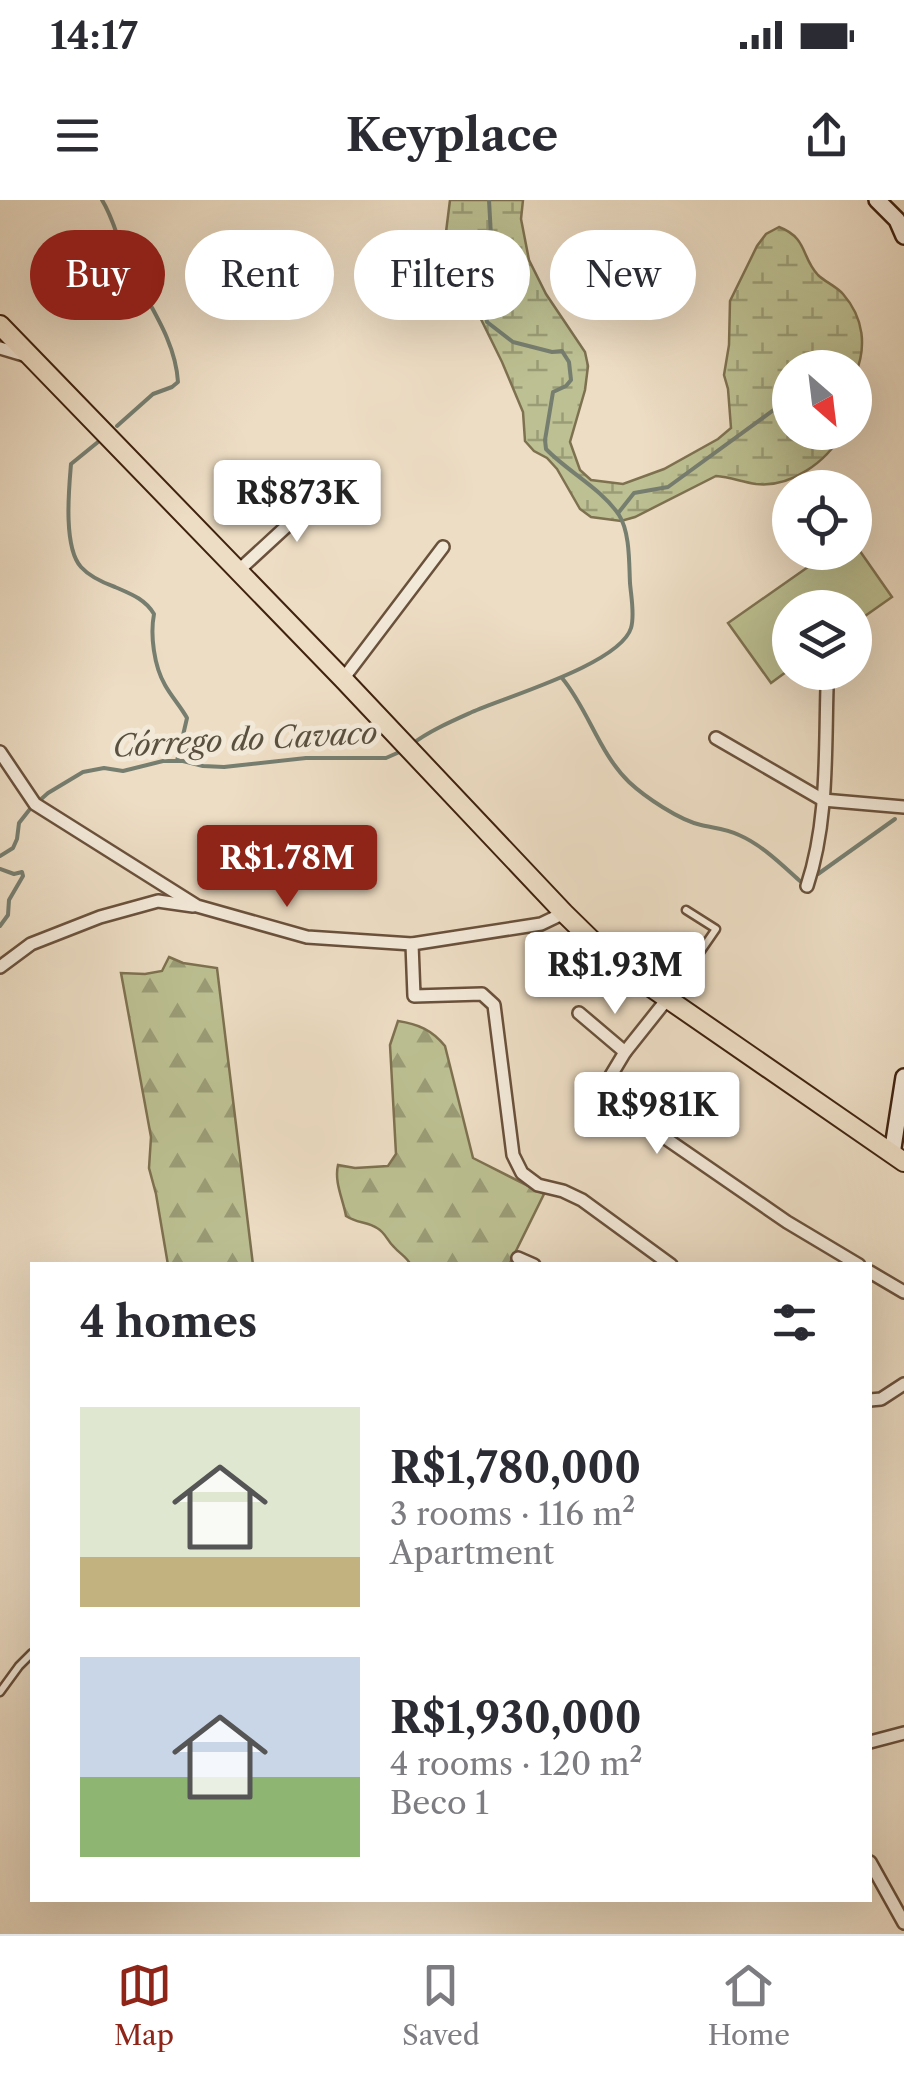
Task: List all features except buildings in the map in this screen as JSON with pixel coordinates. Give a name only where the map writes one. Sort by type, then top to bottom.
[{"type":"main road","points":[[0,324],[613,961],[898,1158]]},
{"type":"street","points":[[878,200],[897,220],[904,236]]},
{"type":"street","points":[[0,348],[36,359]]},
{"type":"street","points":[[238,571],[328,489]]},
{"type":"street","points":[[343,680],[443,547]]},
{"type":"street","points":[[806,886],[816,858],[823,800],[826,690]]},
{"type":"street","points":[[716,738],[823,800],[904,807]]},
{"type":"street","points":[[0,752],[36,804],[197,906]]},
{"type":"street","points":[[0,966],[31,944],[100,917],[158,901],[197,906],[307,936],[412,944],[541,924],[564,913]]},
{"type":"street","points":[[412,944],[414,996],[482,994],[494,1004],[514,1155],[522,1173],[538,1185],[582,1200],[667,1262]]},
{"type":"street","points":[[668,998],[625,1052],[604,1086],[613,1102],[787,1222],[854,1262]]},
{"type":"street","points":[[578,1013],[625,1052]]},
{"type":"street","points":[[898,1158],[904,1077]]},
{"type":"street","points":[[518,1258],[527,1262]]},
{"type":"street","points":[[872,1273],[904,1292]]},
{"type":"street","points":[[872,1400],[881,1399],[904,1384]]},
{"type":"street","points":[[872,1741],[904,1733]]},
{"type":"street","points":[[872,1866],[904,1923]]},
{"type":"lane","points":[[668,998],[716,930],[686,910]]},
{"type":"lane","points":[[0,1692],[30,1655]]},
{"type":"green space","points":[[450,200],[523,200],[523,230],[446,230]]},
{"type":"green space","points":[[779,227],[800,242],[818,275],[850,303],[862,343],[861,350],[772,350],[772,450],[830,450],[817,463],[807,470],[772,470],[769,484],[716,476],[621,521],[591,517],[580,509],[557,469],[525,441],[523,412],[481,320],[530,320],[530,262],[550,300],[550,320],[563,320],[585,352],[585,390],[570,442],[580,470],[591,480],[623,484],[664,469],[731,428],[724,375],[730,301],[766,234]]},
{"type":"green space","points":[[872,568],[892,597],[872,611],[872,590],[775,590],[804,570]]},
{"type":"green space","points":[[772,592],[771,683],[728,623]]},
{"type":"green space","points":[[169,957],[217,968],[253,1262],[167,1262],[149,1168],[151,1137],[121,973],[162,971]]},
{"type":"green space","points":[[398,1021],[435,1036],[445,1046],[473,1158],[544,1194],[510,1262],[409,1262],[380,1230],[346,1216],[338,1165],[388,1166],[396,1154],[390,1045]]},
{"type":"waterway","points":[[102,200],[130,267],[171,347],[178,382],[153,394],[117,426]]},
{"type":"waterway","name":"Córrego do Cavaco","points":[[412,744],[464,715],[585,666],[622,641],[632,623],[623,522],[603,497],[546,449],[553,392],[571,380],[569,362],[562,351],[513,342],[487,322],[483,297],[491,236],[489,200]]},
{"type":"waterway","points":[[619,512],[634,493],[668,487],[772,411]]},
{"type":"waterway","points":[[98,442],[71,464],[68,517],[72,546],[84,570],[137,597],[154,614],[158,669],[187,718],[177,761]]},
{"type":"waterway","points":[[562,678],[610,758],[636,788],[683,818],[747,839],[800,881]]},
{"type":"waterway","name":"Córrego do Cavaco","points":[[0,856],[13,848],[19,823],[30,809],[83,772],[104,768],[123,771],[163,761],[224,767],[306,758],[386,758],[404,750]]},
{"type":"waterway","points":[[818,874],[895,819]]},
{"type":"waterway","name":"Córrego do Cavaco","points":[[0,869],[14,874],[22,872],[23,876],[0,926]]}]
